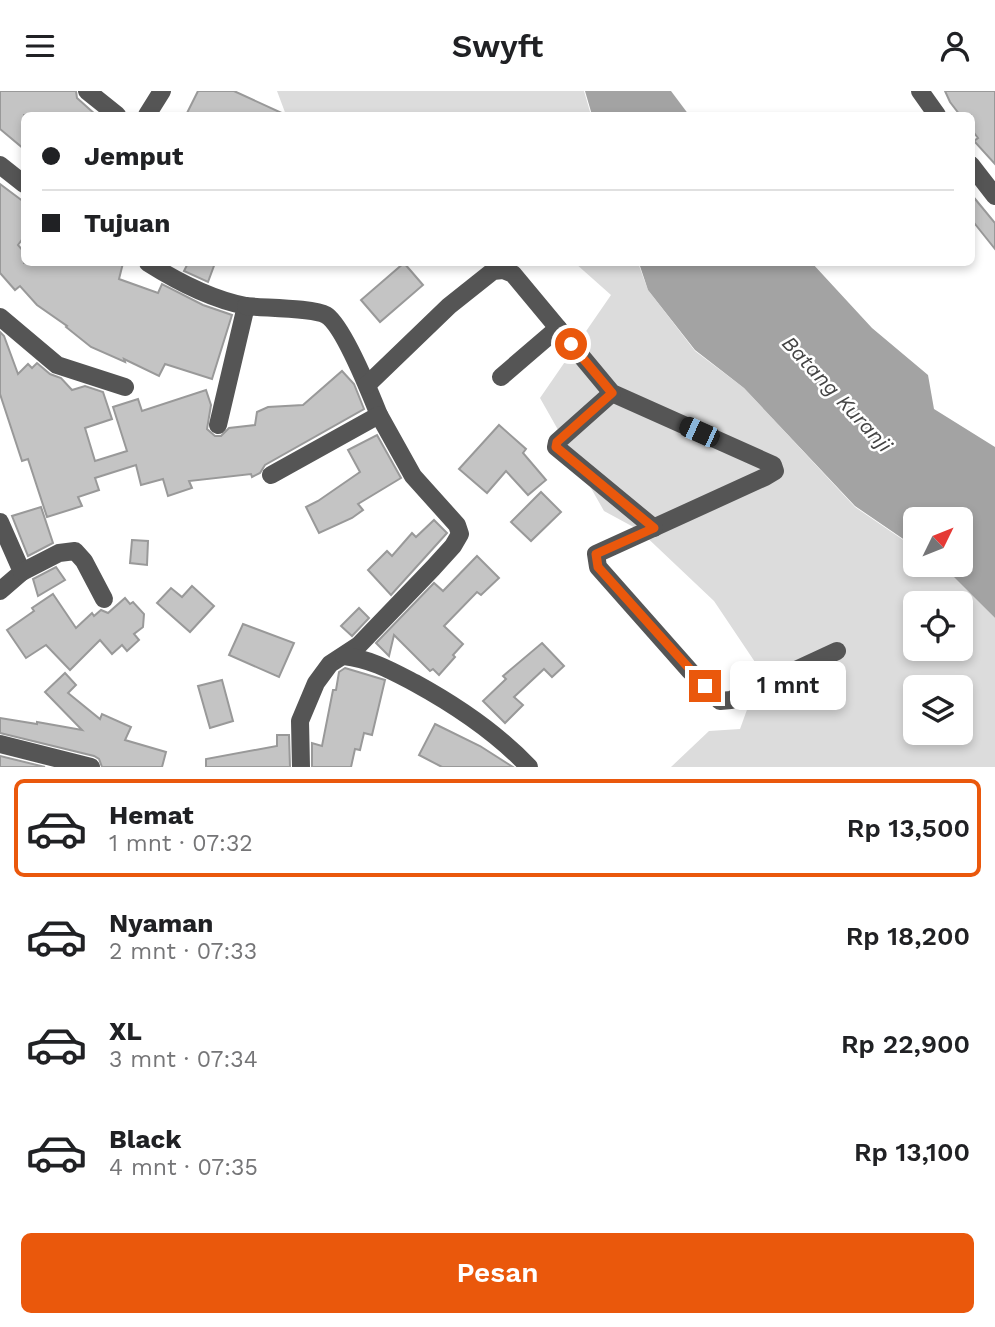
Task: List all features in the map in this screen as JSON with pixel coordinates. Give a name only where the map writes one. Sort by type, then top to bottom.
[{"type":"street","points":[[87,91],[113,112]]},
{"type":"street","points":[[149,112],[162,91]]},
{"type":"street","points":[[919,91],[935,112]]},
{"type":"street","points":[[0,165],[21,182]]},
{"type":"street","points":[[975,170],[995,197]]},
{"type":"street","points":[[153,266],[216,298],[246,306],[325,314],[333,321],[367,385],[379,415],[413,476],[457,525],[460,534],[433,568],[359,645],[330,664],[316,683],[304,708],[299,738],[302,767]]},
{"type":"street","points":[[367,385],[449,306],[493,271],[503,270],[513,274],[612,393],[773,465],[775,471],[596,554],[598,567],[720,701],[731,700],[837,651]]},
{"type":"street","points":[[218,425],[246,306]]},
{"type":"street","points":[[0,317],[57,365],[125,387]]},
{"type":"street","points":[[501,377],[558,328]]},
{"type":"street","points":[[612,393],[557,442],[556,447],[654,528]]},
{"type":"street","points":[[271,475],[379,415]]},
{"type":"street","points":[[0,522],[22,572]]},
{"type":"street","points":[[0,590],[22,572],[60,553],[75,551],[104,599]]},
{"type":"street","points":[[344,656],[362,658],[391,670],[454,705],[497,736],[529,767]]},
{"type":"street","points":[[0,744],[91,767]]},
{"type":"shaded area","points":[[277,91],[584,91],[590,112],[285,112]]},
{"type":"shaded area","points":[[578,266],[639,266],[648,290],[695,351],[744,388],[855,507],[903,540],[903,577],[955,577],[969,591],[903,591],[903,661],[973,661],[973,596],[995,618],[995,767],[671,767],[709,731],[740,729],[761,671],[714,601],[639,530],[604,511],[540,398],[611,295]]},
{"type":"water","points":[[585,91],[671,91],[687,112],[591,112]]},
{"type":"water","name":"Batang Kuranji","points":[[640,266],[815,266],[872,328],[928,375],[934,409],[995,447],[995,618],[973,596],[973,591],[968,591],[954,577],[973,577],[973,507],[903,507],[903,539],[855,506],[744,388],[695,350],[648,290]]},
{"type":"building","points":[[0,91],[76,91],[77,98],[93,112],[21,112],[21,146],[0,129]]},
{"type":"building","points":[[198,91],[234,91],[280,112],[188,112]]},
{"type":"building","points":[[945,91],[995,91],[995,164],[975,142],[978,138],[975,134],[975,112],[958,112]]},
{"type":"building","points":[[0,184],[21,200],[21,241],[18,245],[21,248],[21,266],[122,266],[119,279],[158,293],[162,284],[203,305],[232,315],[212,379],[165,364],[159,376],[91,347],[37,305],[20,286],[15,290],[0,273]]},
{"type":"building","points":[[975,199],[995,223],[995,249],[975,224]]},
{"type":"building","points":[[186,266],[214,266],[208,282],[184,271]]},
{"type":"building","points":[[401,266],[407,266],[423,285],[380,322],[361,300]]},
{"type":"building","points":[[0,332],[4,336],[18,374],[28,364],[32,368],[37,363],[50,374],[61,378],[72,390],[85,386],[103,392],[112,419],[85,428],[95,461],[127,451],[113,407],[138,399],[142,411],[206,390],[211,405],[207,429],[215,436],[221,436],[229,428],[255,425],[257,412],[268,407],[303,405],[342,371],[354,384],[364,409],[265,465],[260,473],[252,477],[251,474],[189,481],[192,488],[168,496],[163,479],[141,485],[136,465],[95,478],[99,490],[78,497],[82,506],[47,517],[28,459],[22,461],[0,394]]},
{"type":"building","points":[[499,425],[526,449],[523,453],[546,480],[528,495],[506,471],[487,493],[459,469]]},
{"type":"building","points":[[377,435],[401,478],[358,504],[363,510],[352,518],[319,533],[306,507],[360,472],[348,450]]},
{"type":"building","points":[[541,492],[561,512],[531,541],[511,522]]},
{"type":"building","points":[[41,507],[53,543],[28,556],[12,516]]},
{"type":"building","points":[[434,520],[447,533],[391,595],[368,570],[387,551],[392,556],[412,533],[416,537]]},
{"type":"building","points":[[132,540],[148,541],[147,565],[130,563]]},
{"type":"building","points":[[477,556],[499,578],[481,595],[477,592],[444,626],[463,644],[439,675],[433,669],[430,671],[394,635],[389,656],[376,643],[434,583],[443,591]]},
{"type":"building","points":[[56,567],[65,580],[38,596],[33,579]]},
{"type":"building","points":[[192,586],[214,606],[190,632],[157,603],[171,588],[182,597]]},
{"type":"building","points":[[53,594],[76,628],[92,613],[94,616],[101,610],[108,613],[125,598],[130,604],[133,602],[144,614],[143,627],[134,634],[139,640],[127,651],[122,645],[112,654],[100,640],[70,670],[46,645],[26,658],[7,630]]},
{"type":"building","points":[[359,608],[369,618],[352,636],[341,626]]},
{"type":"building","points":[[243,624],[294,643],[279,677],[229,655]]},
{"type":"building","points":[[542,643],[564,666],[552,677],[544,669],[514,697],[523,705],[505,723],[483,701],[506,679],[503,676]]},
{"type":"building","points":[[345,668],[385,680],[372,735],[364,733],[360,750],[355,749],[351,767],[312,767],[312,743],[322,746],[333,690],[336,690],[339,672]]},
{"type":"building","points":[[65,673],[76,685],[68,693],[100,719],[102,714],[131,727],[125,740],[166,752],[162,767],[102,767],[99,759],[94,756],[0,733],[0,718],[82,730],[45,692]]},
{"type":"building","points":[[222,680],[233,721],[210,728],[198,686]]},
{"type":"building","points":[[435,724],[480,746],[513,767],[442,767],[419,755]]},
{"type":"building","points":[[277,735],[289,735],[290,767],[206,767],[206,759],[277,746]]},
{"type":"building","points":[[0,756],[45,767],[0,767]]},
{"type":"route","points":[[571,344],[612,393],[557,442],[556,447],[654,528],[596,554],[598,567],[705,686]]}]
